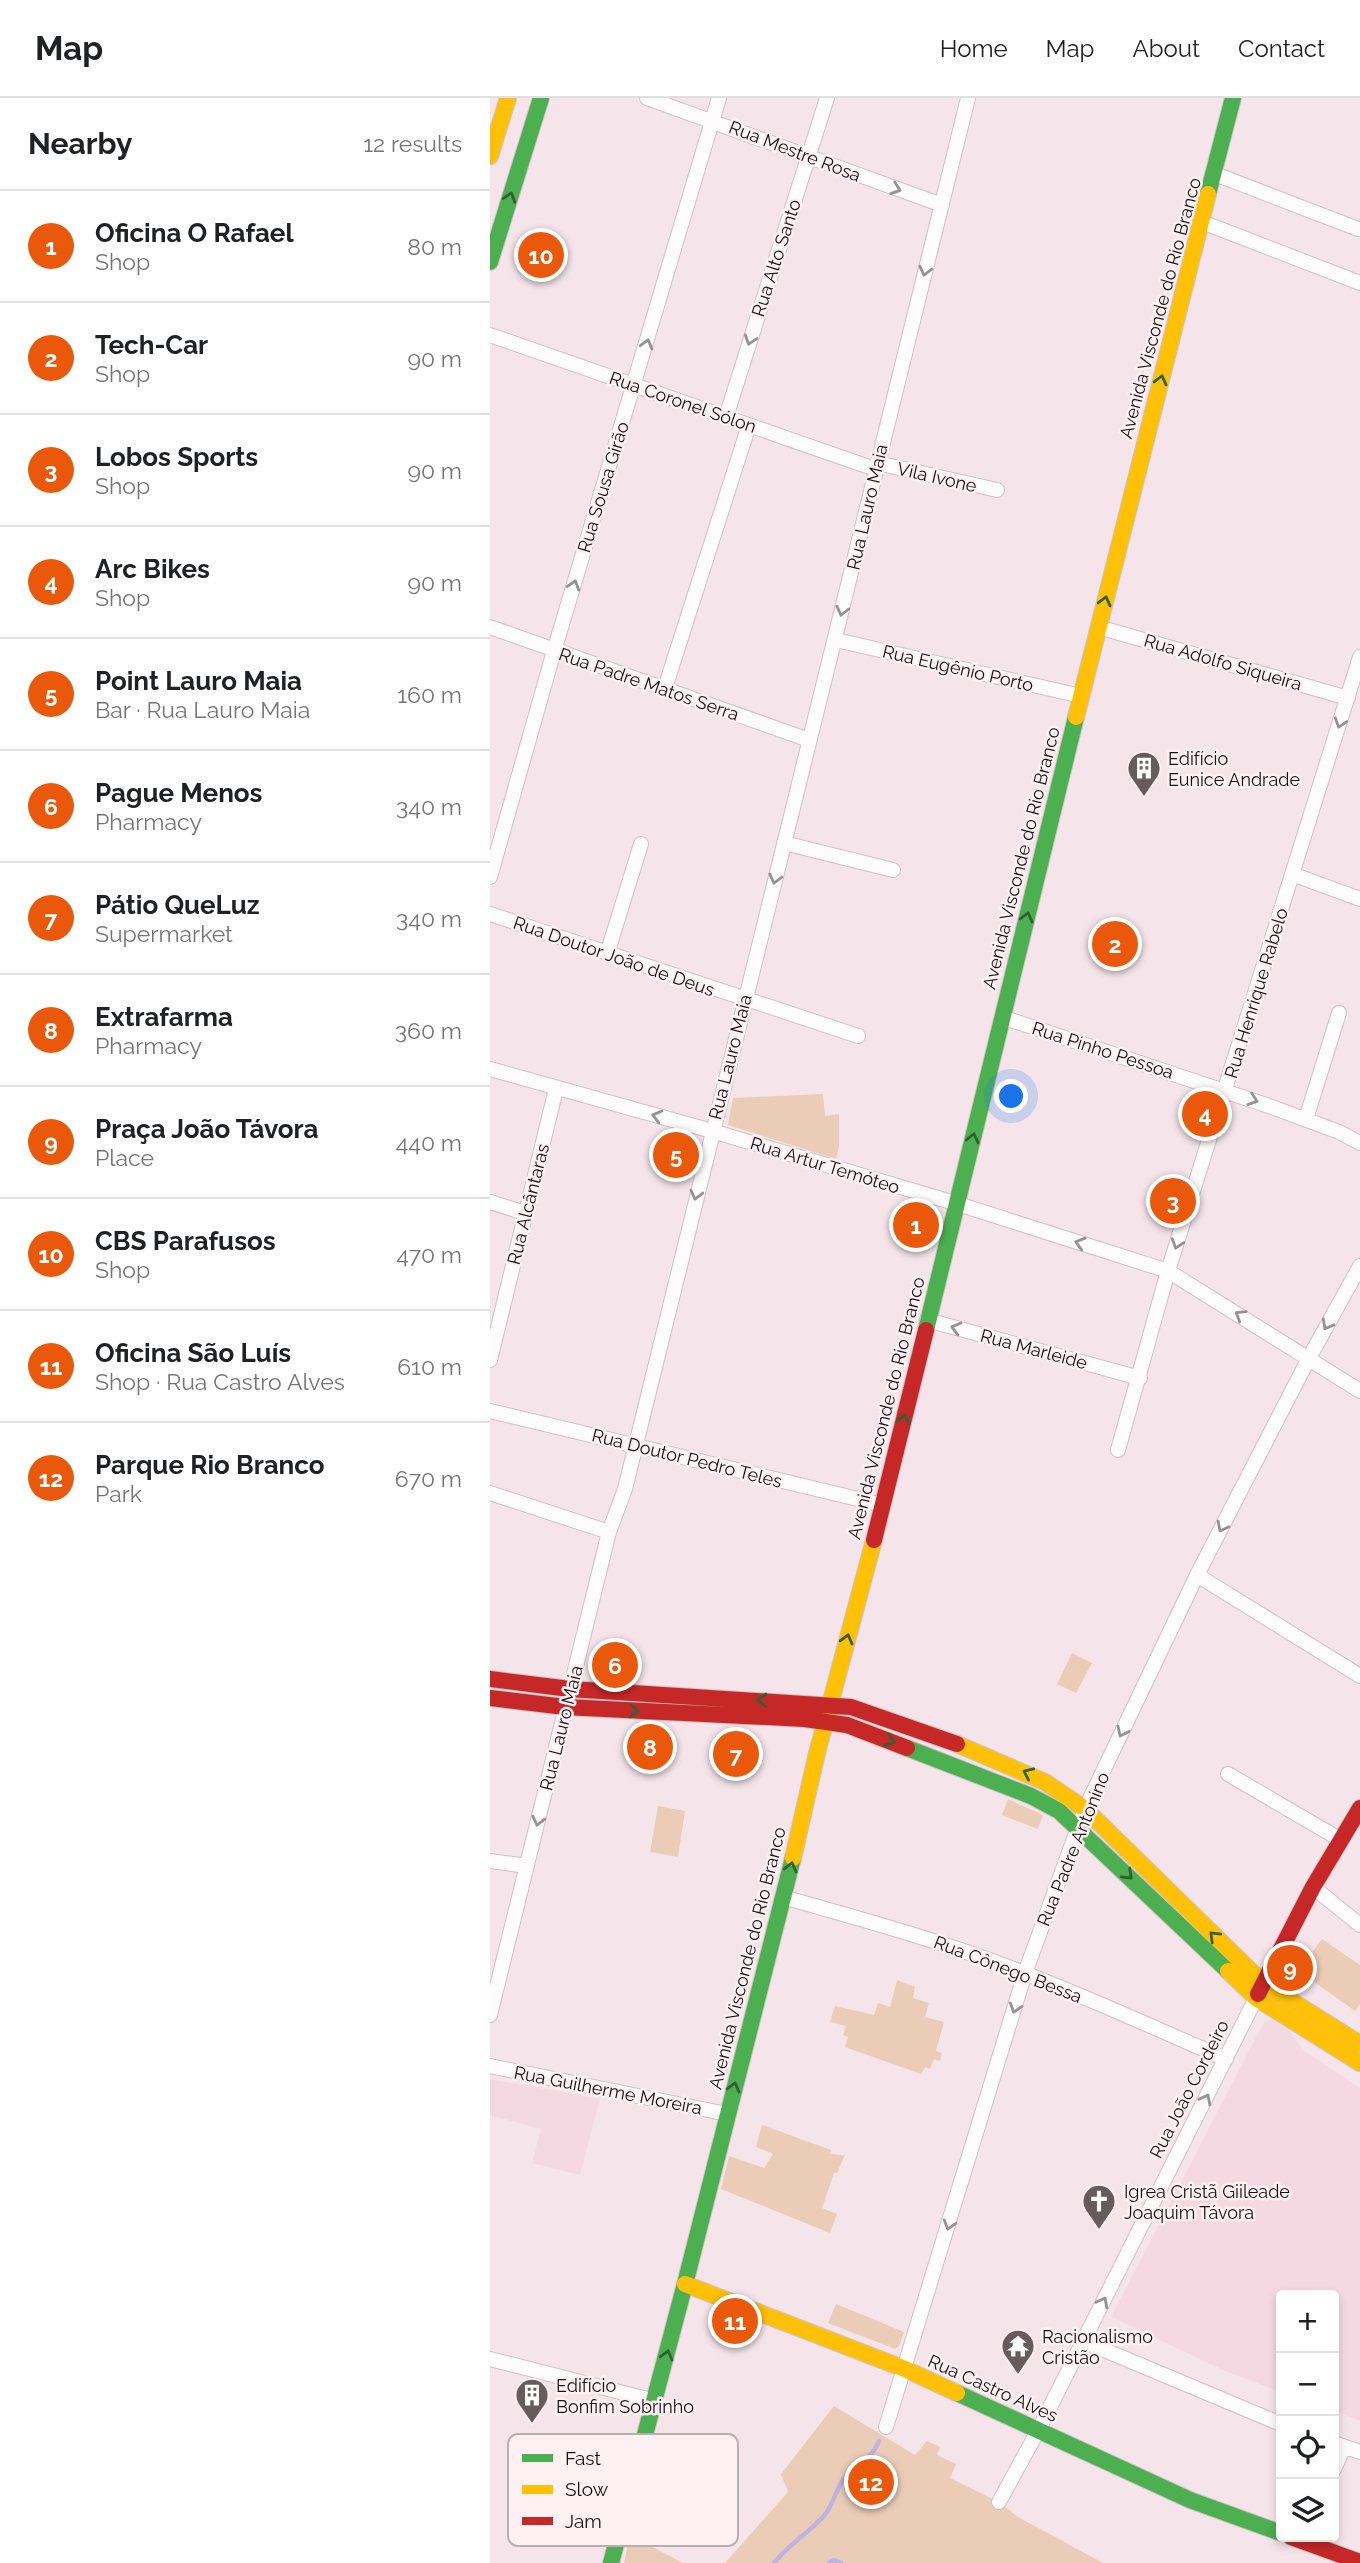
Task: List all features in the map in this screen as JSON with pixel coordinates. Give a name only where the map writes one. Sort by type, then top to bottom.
[{"type":"main road","points":[[490,156],[508,98]]},
{"type":"main road","points":[[490,262],[541,98]]},
{"type":"main road","name":"Avenida Visconde do Rio Branco","points":[[646,2434],[825,1722],[883,1505],[1098,627],[1233,98]]},
{"type":"main road","points":[[490,1679],[570,1689],[851,1707],[922,1730],[996,1759],[1045,1782],[1085,1810],[1260,1991],[1359,2041]]},
{"type":"main road","points":[[490,1698],[565,1707],[847,1725],[1022,1791],[1045,1802],[1079,1828],[1260,1991],[1360,2063]]},
{"type":"main road","name":"Rua João Cordeiro","points":[[1260,1991],[1312,1887],[1360,1808]]},
{"type":"main road","name":"Rua Castro Alves","points":[[685,2284],[905,2369],[1190,2500],[1276,2531]]},
{"type":"main road","points":[[1305,2542],[1360,2562]]},
{"type":"main road","name":"Avenida Visconde do Rio Branco","points":[[611,2563],[616,2546]]},
{"type":"street","points":[[536,115],[551,98]]},
{"type":"street","name":"Rua Mestre Rosa","points":[[648,98],[942,205]]},
{"type":"street","name":"Rua Sousa Girão","points":[[490,877],[554,651],[719,98]]},
{"type":"street","name":"Rua Alto Santo","points":[[726,417],[827,98]]},
{"type":"street","name":"Rua Lauro Maia","points":[[490,2015],[609,1532],[625,1489],[968,98]]},
{"type":"street","points":[[1215,174],[1358,229]]},
{"type":"street","points":[[1202,222],[1360,283]]},
{"type":"street","name":"Rua Coronel Sólon","points":[[490,335],[876,466]]},
{"type":"street","points":[[665,688],[749,425]]},
{"type":"street","name":"Vila Ivone","points":[[876,466],[997,490]]},
{"type":"street","name":"Rua Padre Matos Serra","points":[[490,626],[809,740]]},
{"type":"street","name":"Rua Adolfo Siqueira","points":[[1098,627],[1348,698]]},
{"type":"street","name":"Rua Eugênio Porto","points":[[836,640],[1081,696]]},
{"type":"street","name":"Rua Henrique Rabelo","points":[[1118,1450],[1168,1271],[1360,657]]},
{"type":"street","points":[[784,843],[893,870]]},
{"type":"street","points":[[607,954],[641,845]]},
{"type":"street","points":[[1292,874],[1360,899]]},
{"type":"street","name":"Rua Doutor João de Deus","points":[[490,914],[858,1036]]},
{"type":"street","points":[[1306,1119],[1339,1013]]},
{"type":"street","name":"Rua Pinho Pessoa","points":[[1002,1017],[1306,1119],[1360,1143]]},
{"type":"street","name":"Rua Artur Temóteo","points":[[490,1069],[958,1204],[1168,1271],[1360,1391]]},
{"type":"street","name":"Rua Alcântaras","points":[[490,1360],[556,1089]]},
{"type":"street","points":[[490,1202],[525,1213]]},
{"type":"street","name":"Rua Padre Antonino","points":[[886,2427],[1025,1973],[1085,1810],[1197,1576],[1309,1358],[1360,1266]]},
{"type":"street","name":"Rua Marleide","points":[[927,1320],[1140,1378]]},
{"type":"street","name":"Rua Doutor Pedro Teles","points":[[490,1411],[883,1505]]},
{"type":"street","points":[[490,1493],[609,1532]]},
{"type":"street","points":[[1197,1576],[1360,1676]]},
{"type":"street","points":[[1228,1774],[1341,1840]]},
{"type":"street","points":[[490,1861],[527,1867]]},
{"type":"street","points":[[1312,1887],[1360,1925]]},
{"type":"street","name":"Rua Cônego Bessa","points":[[783,1897],[919,1935],[1025,1973],[1226,2059]]},
{"type":"street","name":"Rua João Cordeiro","points":[[999,2502],[1039,2429],[1260,1991]]},
{"type":"street","name":"Rua Guilherme Moreira","points":[[490,2066],[727,2114]]},
{"type":"street","points":[[1083,2341],[1276,2422]]},
{"type":"street","points":[[490,2359],[655,2401]]},
{"type":"street","points":[[1339,2445],[1360,2452]]},
{"type":"shaded area","points":[[823,1094],[825,1116],[839,1114],[839,1146],[836,1159],[728,1125],[733,1098]]},
{"type":"shaded area","points":[[1072,1653],[1092,1663],[1076,1693],[1057,1684]]},
{"type":"shaded area","points":[[1008,1799],[1043,1815],[1038,1829],[1002,1815]]},
{"type":"shaded area","points":[[658,1806],[685,1811],[678,1857],[650,1852]]},
{"type":"shaded area","points":[[1322,1939],[1360,1965],[1360,2004],[1355,2011],[1299,1971]]},
{"type":"shaded area","points":[[897,1980],[915,1987],[913,1998],[929,2003],[925,2017],[944,2022],[936,2051],[942,2053],[940,2061],[934,2059],[930,2069],[925,2067],[921,2074],[845,2047],[848,2037],[843,2035],[846,2026],[830,2022],[835,2006],[874,2015],[878,2003],[890,2007]]},
{"type":"shaded area","points":[[1272,2019],[1289,2031],[1303,2050],[1360,2088],[1360,2421],[1339,2413],[1339,2290],[1276,2290],[1276,2390],[1225,2371],[1111,2317],[1264,2022]]},
{"type":"shaded area","points":[[490,2079],[600,2099],[580,2175],[532,2163],[541,2129],[490,2115]]},
{"type":"shaded area","points":[[762,2125],[831,2150],[830,2154],[845,2155],[837,2173],[834,2173],[822,2208],[837,2214],[830,2233],[721,2189],[729,2156],[764,2168],[773,2154],[756,2147]]},
{"type":"shaded area","points":[[836,2304],[904,2332],[899,2346],[895,2349],[828,2323]]},
{"type":"shaded area","points":[[834,2406],[915,2455],[927,2441],[940,2447],[937,2455],[956,2464],[950,2478],[999,2502],[1018,2517],[1103,2563],[725,2563],[788,2492],[781,2474]]},
{"type":"shaded area","points":[[628,2546],[651,2546],[683,2563],[624,2563]]},
{"type":"waterway","points":[[774,2563],[826,2514],[842,2481],[869,2457],[879,2441]]},
{"type":"waterway","points":[[829,2563],[834,2560],[841,2563]]},
{"type":"traffic: fast","points":[[490,262],[541,98]]},
{"type":"traffic: fast","points":[[1208,194],[1233,98]]},
{"type":"traffic: fast","points":[[926,1330],[1076,717]]},
{"type":"traffic: fast","points":[[907,1748],[1031,1796],[1059,1811],[1228,1971]]},
{"type":"traffic: fast","points":[[645,2434],[793,1858]]},
{"type":"traffic: fast","points":[[957,2393],[1190,2500],[1276,2531]]},
{"type":"traffic: fast","points":[[611,2563],[616,2546]]},
{"type":"traffic: slow","points":[[490,156],[508,98]]},
{"type":"traffic: slow","points":[[1076,717],[1208,194]]},
{"type":"traffic: slow","points":[[793,1858],[817,1753],[874,1540]]},
{"type":"traffic: slow","points":[[957,1744],[1045,1782],[1085,1809],[1263,1983],[1360,2044]]},
{"type":"traffic: slow","points":[[1228,1971],[1256,1998],[1360,2063]]},
{"type":"traffic: slow","points":[[685,2284],[905,2369],[957,2393]]},
{"type":"traffic: jam","points":[[874,1540],[926,1330]]},
{"type":"traffic: jam","points":[[490,1679],[570,1689],[851,1707],[957,1744]]},
{"type":"traffic: jam","points":[[490,1698],[565,1707],[805,1719],[847,1725],[907,1748]]},
{"type":"traffic: jam","points":[[1258,1994],[1313,1887],[1360,1808]]},
{"type":"traffic: jam","points":[[1305,2542],[1360,2562]]},
{"type":"place","name":"CBS Parafusos","points":[[541,255]]},
{"type":"place","name":"Edifício Eunice Andrade","points":[[1144,798]]},
{"type":"place","name":"Tech-Car","points":[[1115,944]]},
{"type":"place","name":"Arc Bikes","points":[[1205,1114]]},
{"type":"place","name":"Point Lauro Maia","points":[[676,1155]]},
{"type":"place","name":"Lobos Sports","points":[[1173,1201]]},
{"type":"place","name":"Oficina O Rafael","points":[[916,1225]]},
{"type":"place","name":"Pague Menos","points":[[615,1665]]},
{"type":"place","name":"Extrafarma","points":[[650,1747]]},
{"type":"place","name":"Pátio QueLuz","points":[[736,1754]]},
{"type":"place","name":"Praça João Távora","points":[[1290,1968]]},
{"type":"place","name":"Igrea Cristã Giileade Joaquim Távora","points":[[1099,2231]]},
{"type":"place","name":"Oficina São Luís","points":[[735,2321]]},
{"type":"place","name":"Racionalismo Cristão","points":[[1018,2376]]},
{"type":"place","name":"Edifício Bonfim Sobrinho","points":[[532,2425]]},
{"type":"place","name":"Parque Rio Branco","points":[[871,2482]]}]
